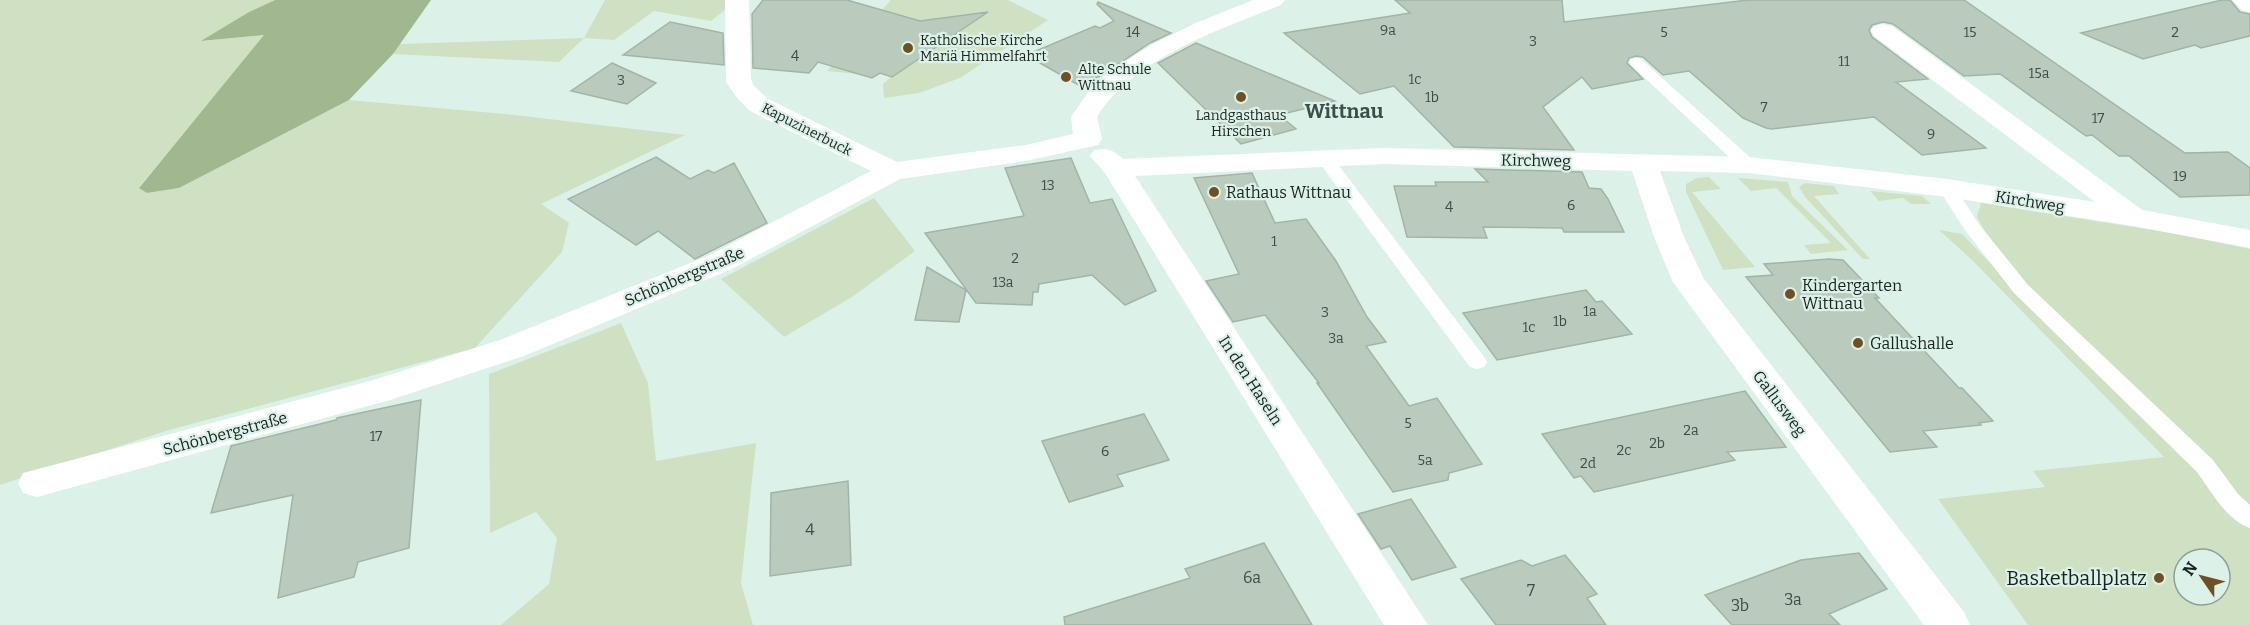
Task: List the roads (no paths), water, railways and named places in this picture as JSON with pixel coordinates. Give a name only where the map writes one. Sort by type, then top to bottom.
[{"type":"street","name":"Kapuzinerbuck","points":[[737,0],[738,83],[745,91],[759,105],[893,171]]},
{"type":"street","points":[[1088,139],[1084,117],[1098,95],[1145,59],[1197,32],[1273,0]]},
{"type":"street","points":[[2244,0],[2250,5]]},
{"type":"street","name":"Kirchweg","points":[[1883,31],[2133,217]]},
{"type":"street","name":"Schönbergstraße","points":[[37,483],[377,391],[512,348],[722,262],[893,171],[1026,153],[1088,139]]},
{"type":"street","name":"In den Haseln","points":[[1088,139],[1116,168],[1407,625]]},
{"type":"street","name":"Kirchweg","points":[[1116,168],[1384,156],[1748,165],[1947,188],[2133,217],[2250,239]]},
{"type":"street","name":"Gallusweg","points":[[1643,162],[1669,237],[1689,282],[1949,625]]},
{"type":"lane","points":[[1636,62],[1748,165]]},
{"type":"lane","points":[[1324,158],[1477,362]]},
{"type":"lane","points":[[1947,188],[1971,226],[2021,289],[2205,466],[2230,500],[2250,519]]},
{"type":"place","name":"Katholische Kirche Mariä Himmelfahrt","points":[[908,48]]},
{"type":"place","name":"Alte Schule Wittnau","points":[[1066,77]]},
{"type":"place","name":"Landgasthaus Hirschen","points":[[1241,97]]},
{"type":"place","name":"Rathaus Wittnau","points":[[1214,192]]},
{"type":"place","name":"Kindergarten Wittnau","points":[[1790,294]]},
{"type":"place","name":"Gallushalle","points":[[1858,343]]},
{"type":"place","name":"Basketballplatz","points":[[2159,578]]},
{"type":"district","name":"Wittnau","points":[[1344,111]]}]
